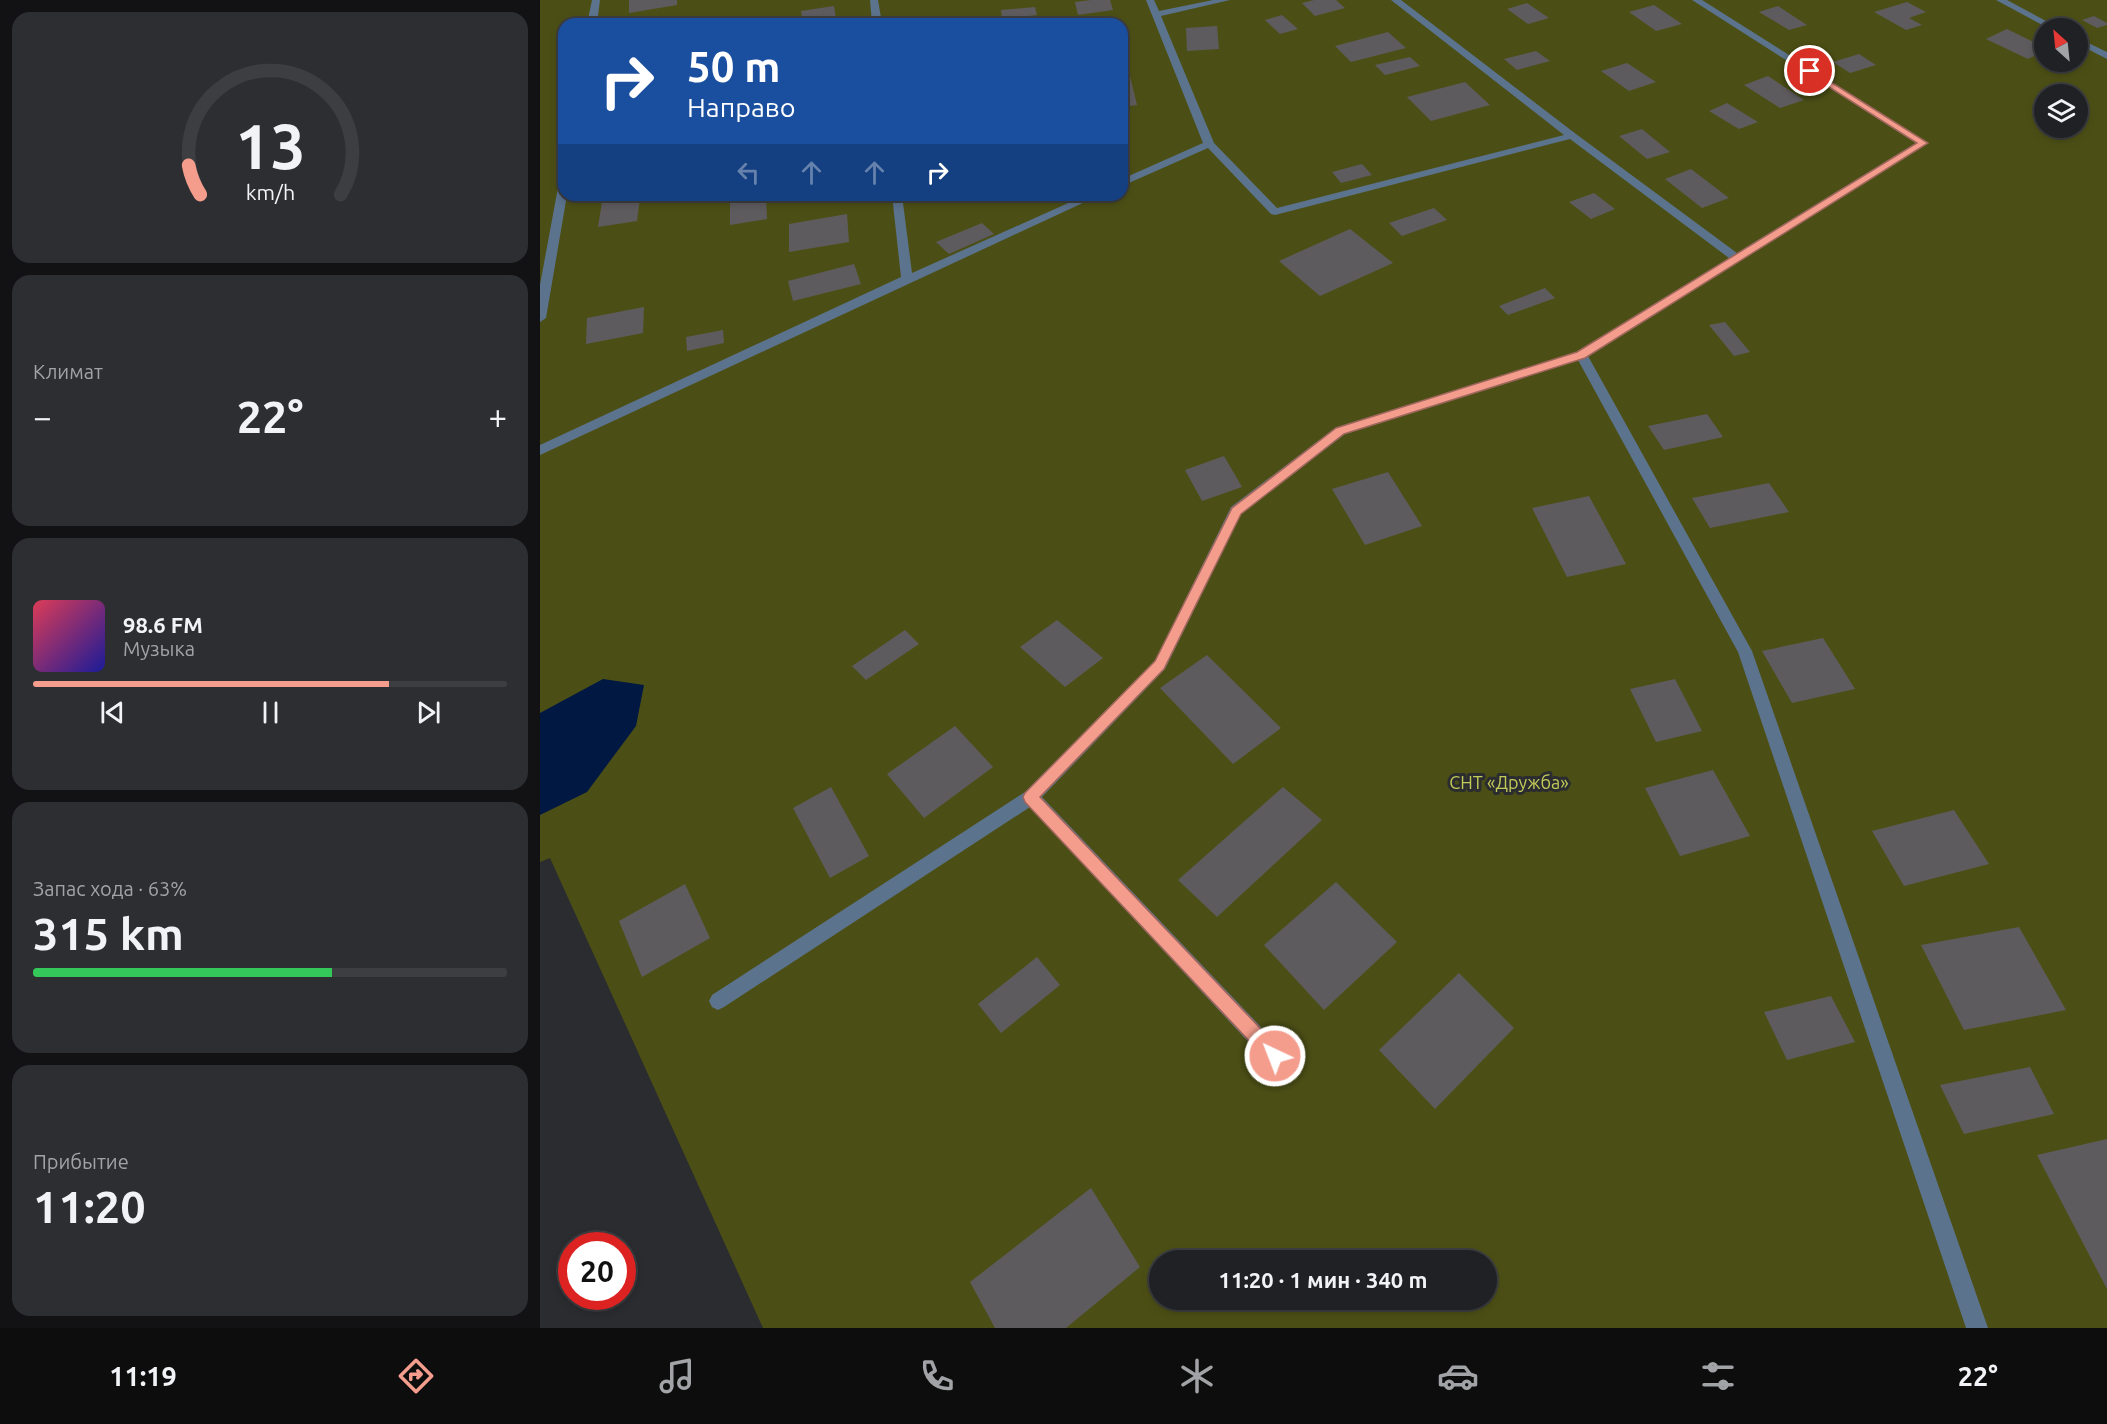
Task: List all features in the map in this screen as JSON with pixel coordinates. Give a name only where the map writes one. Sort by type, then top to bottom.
[{"type":"lane","points":[[593,18],[596,0]]},
{"type":"lane","points":[[874,0],[876,18]]},
{"type":"lane","points":[[1150,0],[1209,144],[1275,212],[1572,136]]},
{"type":"lane","points":[[1156,14],[1226,0]]},
{"type":"lane","points":[[1395,0],[1572,136],[1737,258]]},
{"type":"lane","points":[[718,1001],[1030,797],[1160,665],[1236,511],[1340,431],[1581,355],[1923,143],[1696,0]]},
{"type":"lane","points":[[2000,0],[2035,18]]},
{"type":"lane","points":[[2088,46],[2107,56]]},
{"type":"lane","points":[[1128,180],[1209,144]]},
{"type":"lane","points":[[540,318],[561,201]]},
{"type":"lane","points":[[898,201],[907,279]]},
{"type":"lane","points":[[540,450],[907,279],[1082,201]]},
{"type":"lane","points":[[1581,355],[1745,651],[1977,1328]]},
{"type":"lane","points":[[1030,797],[1275,1056]]},
{"type":"green space","name":"СНТ «Дружба»","points":[[540,0],[2107,0],[2107,1328],[763,1328],[550,858],[540,862]]},
{"type":"water","points":[[603,679],[644,685],[636,726],[587,792],[540,815],[540,713]]},
{"type":"building","points":[[629,0],[677,0],[677,5],[629,13]]},
{"type":"building","points":[[1110,0],[1113,10],[1078,15],[1075,2]]},
{"type":"building","points":[[1314,0],[1336,0],[1345,8],[1315,16],[1302,3]]},
{"type":"building","points":[[1907,2],[1926,12],[1909,18],[1922,25],[1906,30],[1874,12]]},
{"type":"building","points":[[1527,3],[1549,18],[1528,24],[1507,9]]},
{"type":"building","points":[[1654,5],[1682,24],[1656,31],[1629,12]]},
{"type":"building","points":[[834,6],[836,18],[802,18],[801,11]]},
{"type":"building","points":[[1778,6],[1807,25],[1789,30],[1759,12]]},
{"type":"building","points":[[1035,7],[1037,15],[1002,18],[1001,10]]},
{"type":"building","points":[[1282,15],[1298,29],[1280,34],[1265,20]]},
{"type":"building","points":[[2094,16],[2107,25],[2097,28],[2088,23],[2088,18]]},
{"type":"building","points":[[1217,26],[1219,49],[1187,51],[1186,28]]},
{"type":"building","points":[[2007,29],[2034,42],[2034,56],[2028,59],[1986,39]]},
{"type":"building","points":[[1388,32],[1406,48],[1351,62],[1335,46]]},
{"type":"building","points":[[1536,51],[1550,61],[1517,70],[1504,59]]},
{"type":"building","points":[[1859,54],[1876,65],[1850,73],[1833,62]]},
{"type":"building","points":[[1410,57],[1420,66],[1385,75],[1375,65]]},
{"type":"building","points":[[1627,63],[1656,82],[1629,91],[1601,71]]},
{"type":"building","points":[[1128,76],[1130,76],[1137,105],[1128,106]]},
{"type":"building","points":[[1768,76],[1804,100],[1780,108],[1744,85]]},
{"type":"building","points":[[1465,82],[1490,105],[1431,121],[1407,97]]},
{"type":"building","points":[[1727,103],[1758,122],[1739,129],[1709,111]]},
{"type":"building","points":[[1642,129],[1670,152],[1647,159],[1619,136]]},
{"type":"building","points":[[1362,164],[1372,175],[1341,183],[1332,172]]},
{"type":"building","points":[[1691,169],[1729,198],[1702,208],[1665,179]]},
{"type":"building","points":[[1594,193],[1615,209],[1591,219],[1569,202]]},
{"type":"building","points":[[640,201],[637,221],[598,227],[602,202]]},
{"type":"building","points":[[730,201],[766,201],[767,219],[730,225]]},
{"type":"building","points":[[1434,208],[1447,220],[1402,236],[1389,223]]},
{"type":"building","points":[[847,214],[849,242],[789,252],[789,224]]},
{"type":"building","points":[[982,223],[994,234],[949,254],[936,242]]},
{"type":"building","points":[[1350,229],[1393,263],[1320,296],[1279,261]]},
{"type":"building","points":[[854,264],[861,284],[793,301],[788,281]]},
{"type":"building","points":[[1545,288],[1555,298],[1508,315],[1499,306]]},
{"type":"building","points":[[644,307],[643,333],[586,344],[587,318]]},
{"type":"building","points":[[1725,322],[1750,352],[1734,356],[1709,325]]},
{"type":"building","points":[[723,330],[724,343],[687,351],[686,337]]},
{"type":"building","points":[[1707,414],[1723,437],[1664,450],[1648,426]]},
{"type":"building","points":[[1224,456],[1242,487],[1202,501],[1185,470]]},
{"type":"building","points":[[1388,472],[1422,526],[1365,545],[1332,489]]},
{"type":"building","points":[[1769,483],[1789,512],[1710,528],[1692,498]]},
{"type":"building","points":[[1589,496],[1626,564],[1567,577],[1532,508]]},
{"type":"building","points":[[1057,620],[1103,658],[1065,687],[1020,647]]},
{"type":"building","points":[[905,630],[919,644],[866,680],[852,666]]},
{"type":"building","points":[[1823,638],[1855,689],[1792,703],[1762,651]]},
{"type":"building","points":[[1207,655],[1281,728],[1233,764],[1160,688]]},
{"type":"building","points":[[1675,679],[1702,731],[1656,742],[1630,689]]},
{"type":"building","points":[[955,726],[993,767],[924,818],[887,774]]},
{"type":"building","points":[[1713,770],[1750,836],[1680,856],[1645,788]]},
{"type":"building","points":[[831,787],[869,856],[830,878],[793,808]]},
{"type":"building","points":[[1283,787],[1322,820],[1217,917],[1178,880]]},
{"type":"building","points":[[1954,810],[1989,864],[1904,886],[1872,831]]},
{"type":"building","points":[[1336,882],[1397,942],[1324,1010],[1264,945]]},
{"type":"building","points":[[685,884],[710,938],[642,977],[619,921]]},
{"type":"building","points":[[2019,927],[2066,1010],[1964,1030],[1921,945]]},
{"type":"building","points":[[1037,957],[1060,985],[1001,1033],[978,1004]]},
{"type":"building","points":[[1459,973],[1514,1028],[1435,1109],[1379,1050]]},
{"type":"building","points":[[1831,996],[1855,1042],[1787,1060],[1764,1012]]},
{"type":"building","points":[[2030,1067],[2054,1114],[1964,1134],[1940,1085]]},
{"type":"building","points":[[2107,1139],[2107,1289],[2037,1155]]},
{"type":"building","points":[[1091,1188],[1140,1267],[1066,1328],[995,1328],[970,1282]]},
{"type":"route","points":[[1275,1056],[1030,797],[1160,665],[1236,511],[1340,431],[1581,355],[1923,143],[1810,71]]}]
